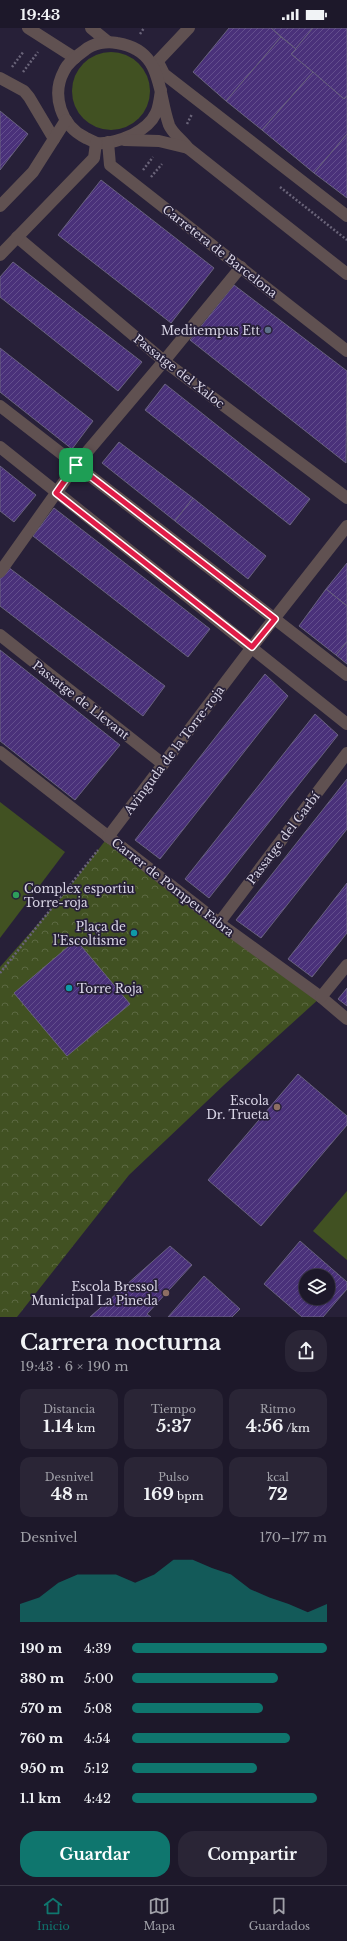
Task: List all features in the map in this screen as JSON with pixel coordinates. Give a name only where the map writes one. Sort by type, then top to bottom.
[{"type":"street","points":[[28,28],[75,58]]},
{"type":"street","points":[[91,28],[108,42]]},
{"type":"street","points":[[156,63],[189,28]]},
{"type":"street","points":[[188,148],[159,141],[122,140],[96,143],[78,134],[66,120],[60,108],[57,96],[58,83],[64,70],[87,48],[108,42],[129,45],[142,52],[156,63],[164,74],[347,216]]},
{"type":"street","points":[[156,63],[169,126],[188,148],[347,274]]},
{"type":"street","points":[[4,74],[24,91],[40,114],[54,139]]},
{"type":"street","points":[[122,140],[144,129],[156,113],[161,90]]},
{"type":"street","points":[[0,206],[33,172],[66,120]]},
{"type":"street","name":"Carretera de Barcelona","points":[[108,142],[110,165],[140,190],[241,266],[347,351]]},
{"type":"street","points":[[0,255],[94,158],[96,143]]},
{"type":"street","name":"Passatge del Xaloc","points":[[17,237],[164,361],[347,498]]},
{"type":"street","points":[[0,572],[76,465],[164,361],[241,266]]},
{"type":"street","points":[[0,406],[347,674]]},
{"type":"street","points":[[0,447],[347,724]]},
{"type":"street","name":"Avinguda de la Torre-roja","points":[[108,837],[252,647],[347,526]]},
{"type":"street","name":"Passatge de Llevant","points":[[0,635],[163,764]]},
{"type":"street","name":"Carrer de Pompeu Fabra","points":[[0,752],[218,923],[321,997],[347,1019]]},
{"type":"street","name":"Passatge del Garbí","points":[[218,923],[347,753]]},
{"type":"street","points":[[321,997],[347,965]]},
{"type":"path","points":[[4,74],[24,51]]},
{"type":"path","points":[[22,74],[33,59]]},
{"type":"path","points":[[185,127],[194,110]]},
{"type":"path","points":[[138,176],[153,157]]},
{"type":"path","points":[[147,182],[162,164]]},
{"type":"path","points":[[0,973],[108,837]]},
{"type":"green space","points":[[103,52],[119,52],[133,58],[144,69],[150,83],[150,99],[144,113],[133,124],[119,130],[103,130],[89,124],[78,113],[72,99],[72,83],[78,69],[89,58]]},
{"type":"green space","name":"Complex esportiu Torre-roja","points":[[0,802],[65,852],[0,938]]},
{"type":"green space","points":[[108,837],[321,997],[224,1085],[129,1175],[17,1317],[0,1317],[0,967],[61,898]]},
{"type":"green space","points":[[347,1191],[347,1260],[313,1231]]},
{"type":"building","points":[[229,28],[271,28],[281,37],[226,101],[193,72]]},
{"type":"building","points":[[271,28],[313,28],[296,49]]},
{"type":"building","points":[[313,28],[347,28],[347,96],[344,99],[291,54]]},
{"type":"building","points":[[281,37],[296,49],[291,54],[313,72],[262,130],[226,101]]},
{"type":"building","points":[[313,72],[344,99],[347,96],[347,134],[314,173],[262,130]]},
{"type":"building","points":[[0,111],[28,134],[0,170]]},
{"type":"building","points":[[347,134],[347,198],[314,173]]},
{"type":"building","points":[[101,180],[214,268],[171,323],[58,235]]},
{"type":"building","points":[[13,262],[142,362],[118,391],[0,297],[0,277]]},
{"type":"building","points":[[234,285],[347,371],[346,463],[190,340]]},
{"type":"building","points":[[0,348],[93,421],[72,449],[0,392]]},
{"type":"building","points":[[165,384],[310,499],[290,525],[145,410]]},
{"type":"building","points":[[119,442],[193,498],[175,521],[102,463]]},
{"type":"building","points":[[0,466],[36,495],[14,522],[0,511]]},
{"type":"building","points":[[193,498],[266,556],[248,579],[175,521]]},
{"type":"building","points":[[54,508],[210,629],[188,657],[33,536]]},
{"type":"building","points":[[347,563],[347,606],[326,589]]},
{"type":"building","points":[[8,567],[165,686],[143,716],[0,606],[0,577]]},
{"type":"building","points":[[326,589],[347,606],[347,642],[336,655],[299,626]]},
{"type":"building","points":[[347,642],[347,664],[336,655]]},
{"type":"building","points":[[0,650],[120,745],[75,800],[0,741]]},
{"type":"building","points":[[265,674],[288,696],[160,859],[135,840]]},
{"type":"building","points":[[315,714],[338,735],[209,898],[185,879]]},
{"type":"building","points":[[347,779],[347,829],[261,938],[236,920]]},
{"type":"building","points":[[347,883],[347,933],[312,977],[288,959]]},
{"type":"building","points":[[76,940],[130,1004],[67,1056],[14,993]]},
{"type":"building","points":[[347,988],[347,1006],[338,999]]},
{"type":"building","points":[[298,1074],[347,1116],[347,1125],[261,1226],[208,1180]]},
{"type":"building","points":[[300,1241],[332,1269],[299,1269],[299,1305],[333,1305],[323,1317],[302,1317],[264,1284]]},
{"type":"building","points":[[170,1246],[192,1265],[147,1314],[151,1317],[90,1317]]},
{"type":"building","points":[[335,1272],[347,1282],[347,1289],[335,1303]]},
{"type":"building","points":[[204,1276],[240,1309],[232,1317],[168,1317]]},
{"type":"place","name":"Meditempus Ett","points":[[268,330]]},
{"type":"place","name":"Complex esportiu Torre-roja","points":[[16,895]]},
{"type":"place","name":"Plaça de l'Escoltisme","points":[[134,933]]},
{"type":"place","name":"Torre Roja","points":[[69,988]]},
{"type":"place","name":"Escola Dr. Trueta","points":[[277,1107]]},
{"type":"place","name":"Escola Bressol Municipal La Pineda","points":[[166,1293]]},
{"type":"route","points":[[76,465],[275,619],[252,647],[56,493],[76,465]]}]
